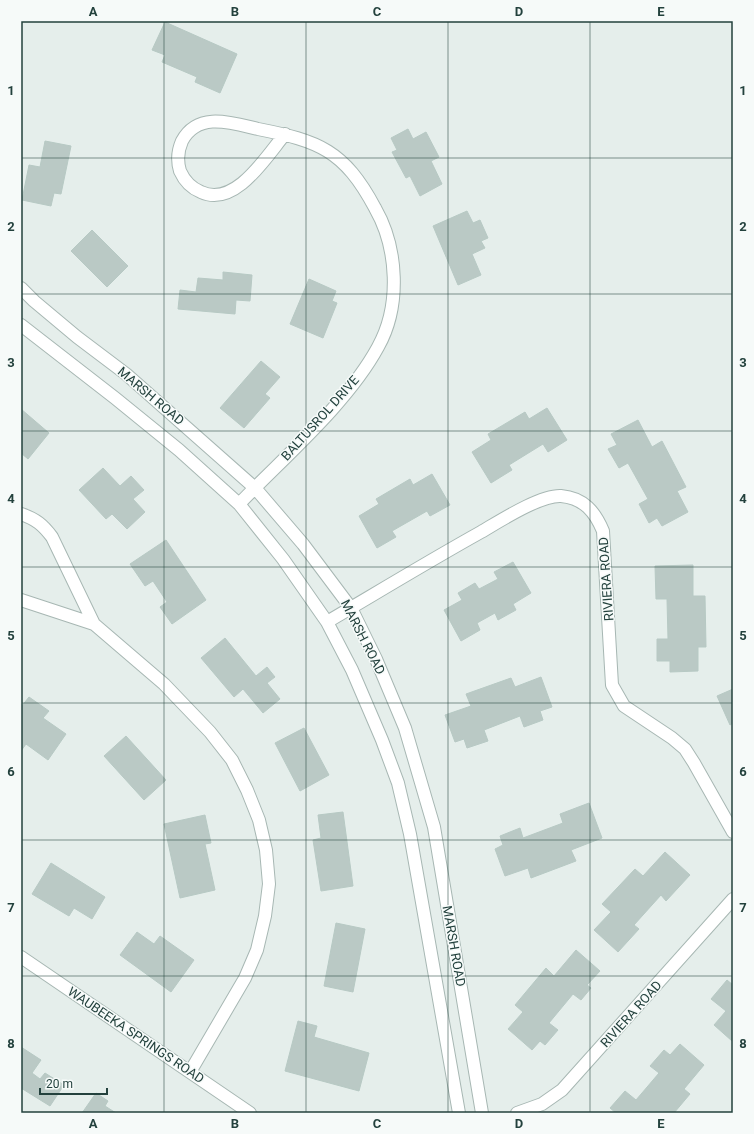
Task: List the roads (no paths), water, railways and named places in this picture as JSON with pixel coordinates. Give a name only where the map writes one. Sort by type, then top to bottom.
[{"type":"street","name":"BALTUSROL DRIVE","points":[[239,504],[333,408],[367,365],[379,346],[386,327],[393,291],[393,271],[388,236],[381,217],[362,185],[336,156],[324,147],[285,134],[224,122],[205,122],[189,131],[182,142],[178,154],[181,172],[187,182],[203,194],[217,195],[231,192],[243,184],[285,134]]},
{"type":"street","name":"MARSH ROAD","points":[[21,288],[70,332],[126,374],[255,488],[303,544],[351,608],[376,659],[405,728],[434,826],[482,1113]]},
{"type":"street","name":"MARSH ROAD","points":[[21,325],[115,398],[178,450],[239,504],[283,559],[327,622],[352,670],[382,740],[398,783],[410,834],[459,1113]]},
{"type":"street","name":"RIVIERA ROAD","points":[[327,622],[428,562],[522,509],[547,499],[560,496],[574,499],[587,506],[596,515],[603,531],[612,685],[624,706],[672,738],[684,750],[694,763],[733,832]]},
{"type":"street","points":[[21,514],[33,518],[44,526],[52,537],[94,624]]},
{"type":"street","points":[[21,600],[94,624],[164,684],[210,732],[232,760],[247,790],[259,820],[266,850],[269,884],[265,916],[257,950],[245,978],[190,1072]]},
{"type":"street","name":"RIVIERA ROAD","points":[[517,1113],[542,1104],[562,1090],[733,900]]},
{"type":"street","name":"WAUBEEKA SPRINGS ROAD","points":[[21,957],[250,1113]]}]
